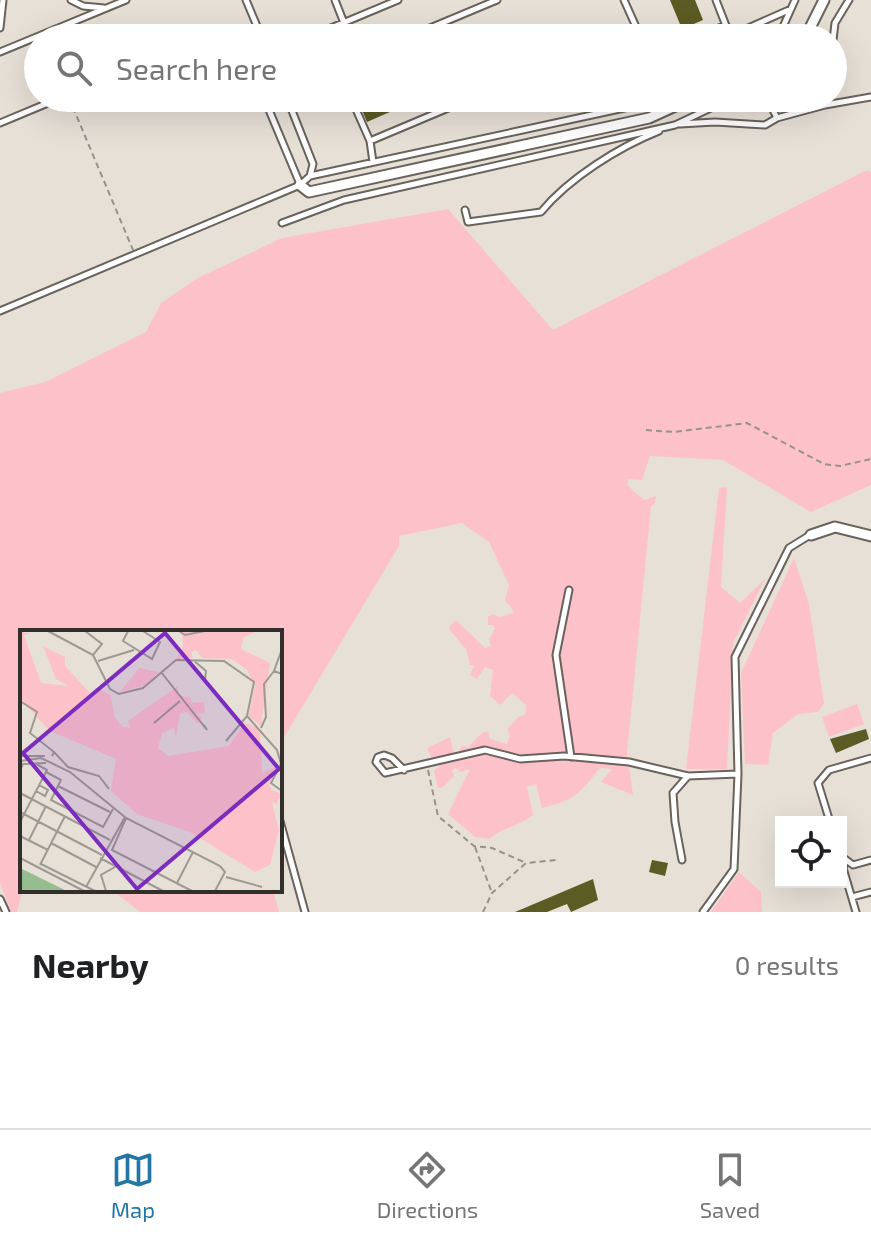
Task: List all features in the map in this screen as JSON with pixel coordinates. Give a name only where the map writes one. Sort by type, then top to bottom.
[{"type":"street","points":[[812,24],[824,0]]},
{"type":"street","points":[[300,185],[309,192],[649,118],[662,112]]},
{"type":"street","points":[[811,535],[835,527],[871,536]]},
{"type":"lane","points":[[0,28],[3,0]]},
{"type":"lane","points":[[71,0],[83,6],[105,8]]},
{"type":"lane","points":[[67,24],[126,0]]},
{"type":"lane","points":[[246,0],[256,24]]},
{"type":"lane","points":[[335,0],[344,23],[398,0]]},
{"type":"lane","points":[[440,24],[497,0]]},
{"type":"lane","points":[[624,0],[634,24]]},
{"type":"lane","points":[[716,0],[726,24]]},
{"type":"lane","points":[[784,24],[795,0]]},
{"type":"lane","points":[[835,24],[849,0]]},
{"type":"lane","points":[[757,24],[791,9]]},
{"type":"lane","points":[[0,52],[24,42]]},
{"type":"lane","points":[[847,101],[871,97]]},
{"type":"lane","points":[[0,123],[26,112]]},
{"type":"lane","points":[[270,112],[300,185]]},
{"type":"lane","points":[[293,112],[313,164],[310,176]]},
{"type":"lane","points":[[357,112],[370,141],[373,162]]},
{"type":"lane","points":[[370,141],[439,112]]},
{"type":"lane","points":[[0,311],[300,185],[310,176],[606,112]]},
{"type":"lane","points":[[465,210],[468,222],[541,212],[558,192],[641,138],[702,112]]},
{"type":"lane","points":[[774,112],[777,118]]},
{"type":"lane","points":[[282,223],[344,200],[675,125],[715,122],[765,125],[799,112]]},
{"type":"lane","points":[[703,912],[734,869],[738,774],[735,657],[789,548],[811,535]]},
{"type":"lane","points":[[569,590],[556,655],[571,757]]},
{"type":"lane","points":[[404,770],[384,755],[378,757],[376,762],[385,773],[404,770],[427,765],[485,750],[520,759],[571,757],[629,762],[688,776],[738,774]]},
{"type":"lane","points":[[828,816],[818,783],[829,770],[871,758]]},
{"type":"lane","points":[[682,860],[673,793],[688,776]]},
{"type":"lane","points":[[282,828],[305,912]]},
{"type":"lane","points":[[847,861],[853,865],[871,860]]},
{"type":"lane","points":[[847,881],[856,912]]},
{"type":"lane","points":[[852,897],[871,892]]},
{"type":"lane","points":[[0,899],[6,912]]},
{"type":"path","points":[[75,112],[135,254]]},
{"type":"path","points":[[646,430],[674,432],[747,423],[824,464],[840,466],[871,459]]},
{"type":"path","points":[[427,765],[438,816],[474,846],[492,893]]},
{"type":"path","points":[[474,846],[492,848],[526,863],[556,860]]},
{"type":"path","points":[[483,912],[492,893],[526,863]]},
{"type":"shaded area","points":[[867,170],[871,172],[871,485],[811,512],[723,460],[650,456],[642,480],[628,479],[628,486],[644,500],[656,496],[651,506],[627,754],[633,795],[601,782],[612,769],[600,768],[576,794],[542,808],[536,784],[527,787],[533,815],[489,839],[475,837],[448,814],[470,769],[460,772],[456,768],[452,770],[454,776],[438,788],[434,771],[447,758],[432,759],[427,748],[450,737],[453,751],[458,754],[462,746],[468,747],[488,731],[490,739],[507,744],[510,735],[507,729],[518,717],[525,715],[526,705],[512,693],[500,705],[490,696],[493,670],[485,667],[477,679],[470,675],[474,665],[470,665],[466,649],[448,628],[456,620],[485,648],[491,646],[489,640],[495,628],[488,625],[488,617],[513,613],[505,601],[509,585],[489,542],[462,523],[399,536],[399,546],[282,741],[282,630],[20,630],[20,892],[22,892],[17,912],[11,912],[0,883],[0,393],[45,382],[146,332],[161,303],[196,279],[282,238],[448,209],[553,330]]},
{"type":"shaded area","points":[[727,487],[721,587],[740,603],[765,579],[733,643],[727,769],[686,769],[719,488]]},
{"type":"shaded area","points":[[794,558],[809,604],[824,703],[818,712],[798,714],[773,733],[768,765],[745,764],[741,673]]},
{"type":"shaded area","points":[[857,704],[864,724],[829,737],[822,717]]},
{"type":"shaded area","points":[[739,872],[761,892],[762,912],[711,912]]},
{"type":"shaded area","points":[[115,892],[274,892],[279,912],[140,912]]},
{"type":"building","points":[[670,0],[695,0],[703,20],[680,24]]},
{"type":"building","points":[[363,112],[390,112],[367,122]]},
{"type":"building","points":[[866,729],[869,739],[836,753],[830,739]]},
{"type":"building","points":[[652,860],[668,863],[665,876],[649,872]]},
{"type":"building","points":[[593,879],[598,900],[571,912],[567,904],[547,912],[515,912]]}]
